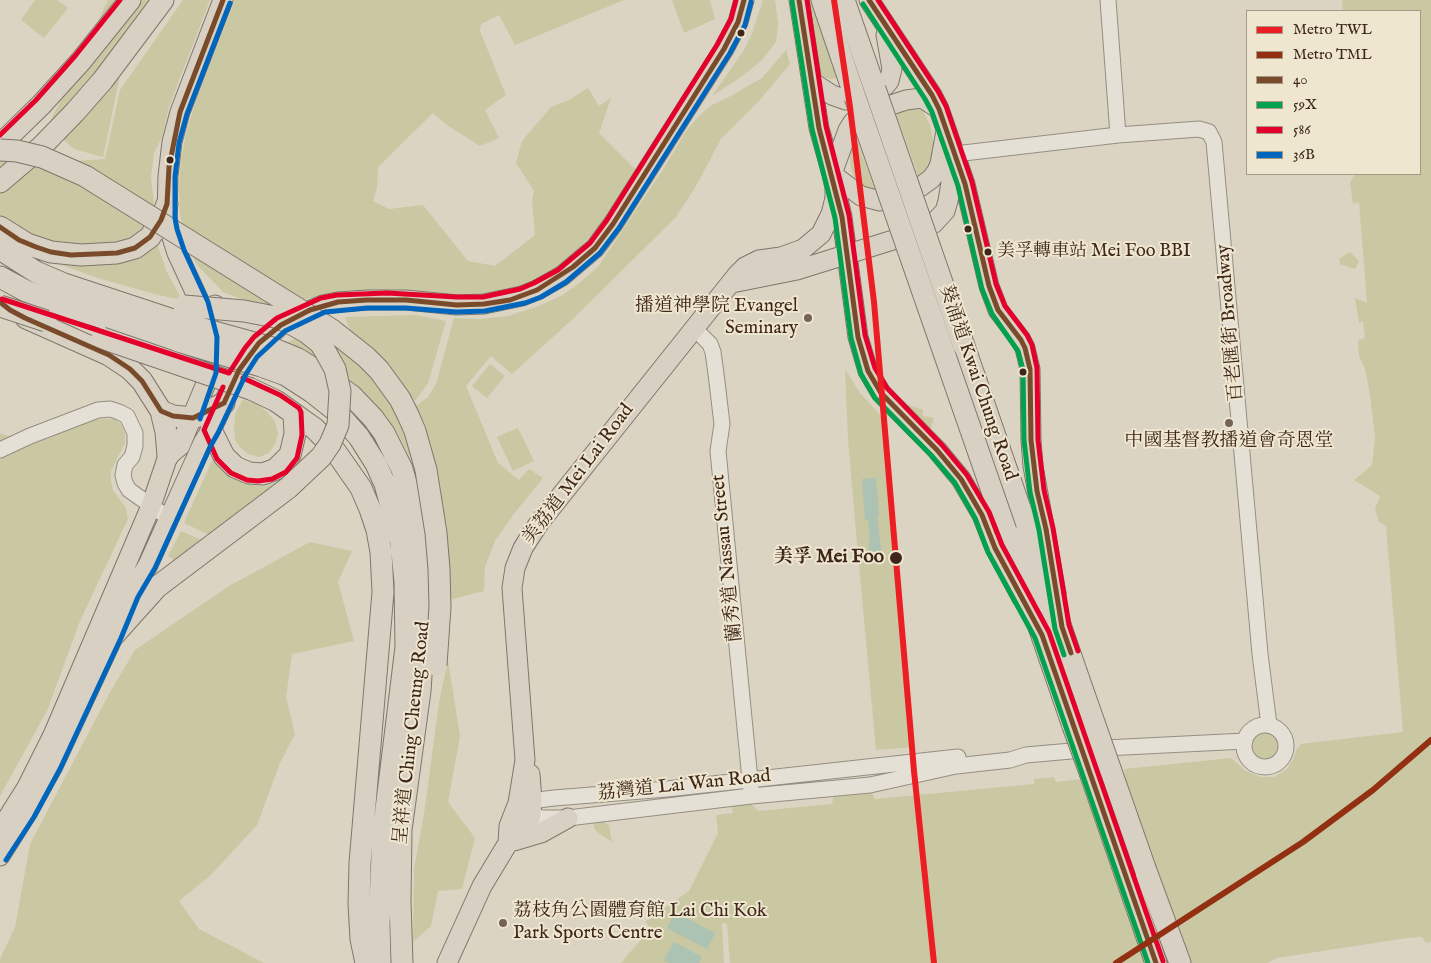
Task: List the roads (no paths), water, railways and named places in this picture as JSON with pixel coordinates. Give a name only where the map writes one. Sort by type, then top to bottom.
[{"type":"highway","points":[[0,145],[25,122],[81,61],[130,0]]},
{"type":"highway","points":[[0,182],[41,147],[75,112],[103,80],[163,0]]},
{"type":"highway","name":"葵涌道 Kwai Chung Road","points":[[822,0],[852,55],[1062,627],[1180,963]]},
{"type":"highway","name":"葵涌道 Kwai Chung Road","points":[[844,0],[852,55],[1042,635],[1156,963]]},
{"type":"highway","points":[[0,150],[17,151],[42,157],[92,180],[332,330],[366,357],[400,399],[415,431],[426,470],[436,534],[440,607],[436,665],[400,922]]},
{"type":"highway","points":[[0,227],[19,240],[51,252],[71,255],[118,253],[135,248],[150,237],[161,220],[167,204]]},
{"type":"highway","name":"呈祥道 Ching Cheung Road","points":[[0,249],[26,267],[54,280],[181,323],[261,366],[292,367],[337,384],[358,401],[373,418],[394,451],[413,507],[422,568],[424,631],[419,698],[402,819],[400,922],[402,961]]},
{"type":"highway","name":"呈祥道 Ching Cheung Road","points":[[0,277],[26,291],[66,306],[181,323]]},
{"type":"highway","points":[[0,304],[214,375],[276,401],[314,428],[331,445],[357,482],[370,508],[381,552],[383,573],[382,608],[360,863],[359,913],[361,939],[375,963]]},
{"type":"highway","points":[[0,304],[25,318],[109,355],[130,369],[142,381],[160,411],[166,432],[168,456]]},
{"type":"highway","points":[[114,636],[157,587],[288,488],[321,457],[330,444],[338,425],[340,391],[335,369],[320,343],[306,332],[275,317],[244,311],[181,323]]},
{"type":"highway","name":"呈祥道 Ching Cheung Road","points":[[292,367],[312,392],[336,411],[363,443],[376,464],[386,484],[402,548],[405,582],[406,647],[383,834],[375,963]]},
{"type":"highway","points":[[160,411],[173,416],[193,418],[224,403]]},
{"type":"highway","points":[[211,430],[224,456],[235,468],[249,473],[263,474],[276,470],[290,455],[294,439],[294,414]]},
{"type":"main road","points":[[0,830],[27,787],[53,735],[151,506],[168,456],[180,446],[193,418],[209,371],[210,338],[201,305],[182,265],[170,231],[167,204],[169,167],[180,112],[223,0]]},
{"type":"main road","points":[[0,856],[53,766],[114,636],[131,593],[148,565],[203,443],[239,370],[251,352],[288,321],[323,305],[351,300],[387,300],[457,305],[484,304],[522,296],[544,287],[562,276],[595,248],[613,224],[724,49],[738,22],[744,0]]},
{"type":"main road","points":[[799,0],[819,128],[834,180],[848,254],[858,336],[868,372],[881,393],[946,459],[968,490],[982,515],[995,548],[1042,635]]},
{"type":"main road","points":[[869,0],[932,95],[939,109],[966,184],[989,286],[998,310],[1020,340],[1028,359],[1033,466],[1062,627]]},
{"type":"main road","points":[[884,24],[892,60],[891,75],[885,86]]},
{"type":"main road","points":[[812,82],[832,95],[846,100]]},
{"type":"main road","points":[[891,105],[906,100],[922,98],[939,109]]},
{"type":"main road","points":[[834,180],[848,130],[853,122]]},
{"type":"main road","points":[[920,187],[937,172],[946,128]]},
{"type":"main road","points":[[933,224],[945,211],[955,154]]},
{"type":"main road","points":[[834,180],[862,196],[880,201]]},
{"type":"main road","name":"美荔道 Mei Lai Road","points":[[527,806],[512,588],[515,568],[520,555],[539,522],[745,267],[760,260],[792,254],[811,244],[826,226],[831,214],[835,198],[834,180]]},
{"type":"main road","points":[[732,283],[797,270],[893,240]]},
{"type":"main road","points":[[182,265],[217,307],[233,321],[248,326],[288,321]]},
{"type":"main road","points":[[446,963],[478,894],[508,843],[509,826],[527,806]]},
{"type":"main road","points":[[508,843],[541,833],[574,817]]},
{"type":"street","points":[[1108,0],[1118,135]]},
{"type":"street","name":"百老匯街 Broadway","points":[[955,154],[1118,135],[1199,129],[1209,132],[1214,142],[1260,654],[1269,725]]},
{"type":"street","name":"蘭秀道 Nassau Street","points":[[694,328],[707,340],[713,352],[722,424],[718,451],[751,796]]},
{"type":"street","points":[[0,450],[30,436],[98,410],[110,409],[119,412],[127,416],[135,433],[135,446],[132,457],[126,465],[123,476],[125,483],[129,490],[170,519]]},
{"type":"street","points":[[1269,725],[1280,731],[1286,742],[1284,755],[1276,764],[1265,767],[1253,763],[1246,753],[1245,741],[1251,730],[1256,727],[1269,725]]},
{"type":"street","name":"荔灣道 Lai Wan Road","points":[[527,806],[542,818],[574,817],[751,796],[870,785],[956,766],[1010,760],[1026,755],[1105,748],[1245,741]]},
{"type":"street","name":"荔灣道 Lai Wan Road","points":[[527,806],[1006,751],[1026,755]]},
{"type":"metro line","name":"TWL","points":[[834,0],[850,107],[874,302],[914,771],[934,963]]},
{"type":"metro line","name":"TML","points":[[1116,963],[1303,842],[1373,790],[1431,740]]},
{"type":"place","name":"美孚轉車站 Mei Foo BBI","points":[[988,252]]},
{"type":"place","name":"播道神學院 Evangel Seminary","points":[[808,318]]},
{"type":"place","name":"中國基督教播道會奇恩堂","points":[[1229,423]]},
{"type":"place","name":"美孚 Mei Foo","points":[[896,558]]},
{"type":"place","name":"荔枝角公園體育館 Lai Chi Kok Park Sports Centre","points":[[503,923]]}]
